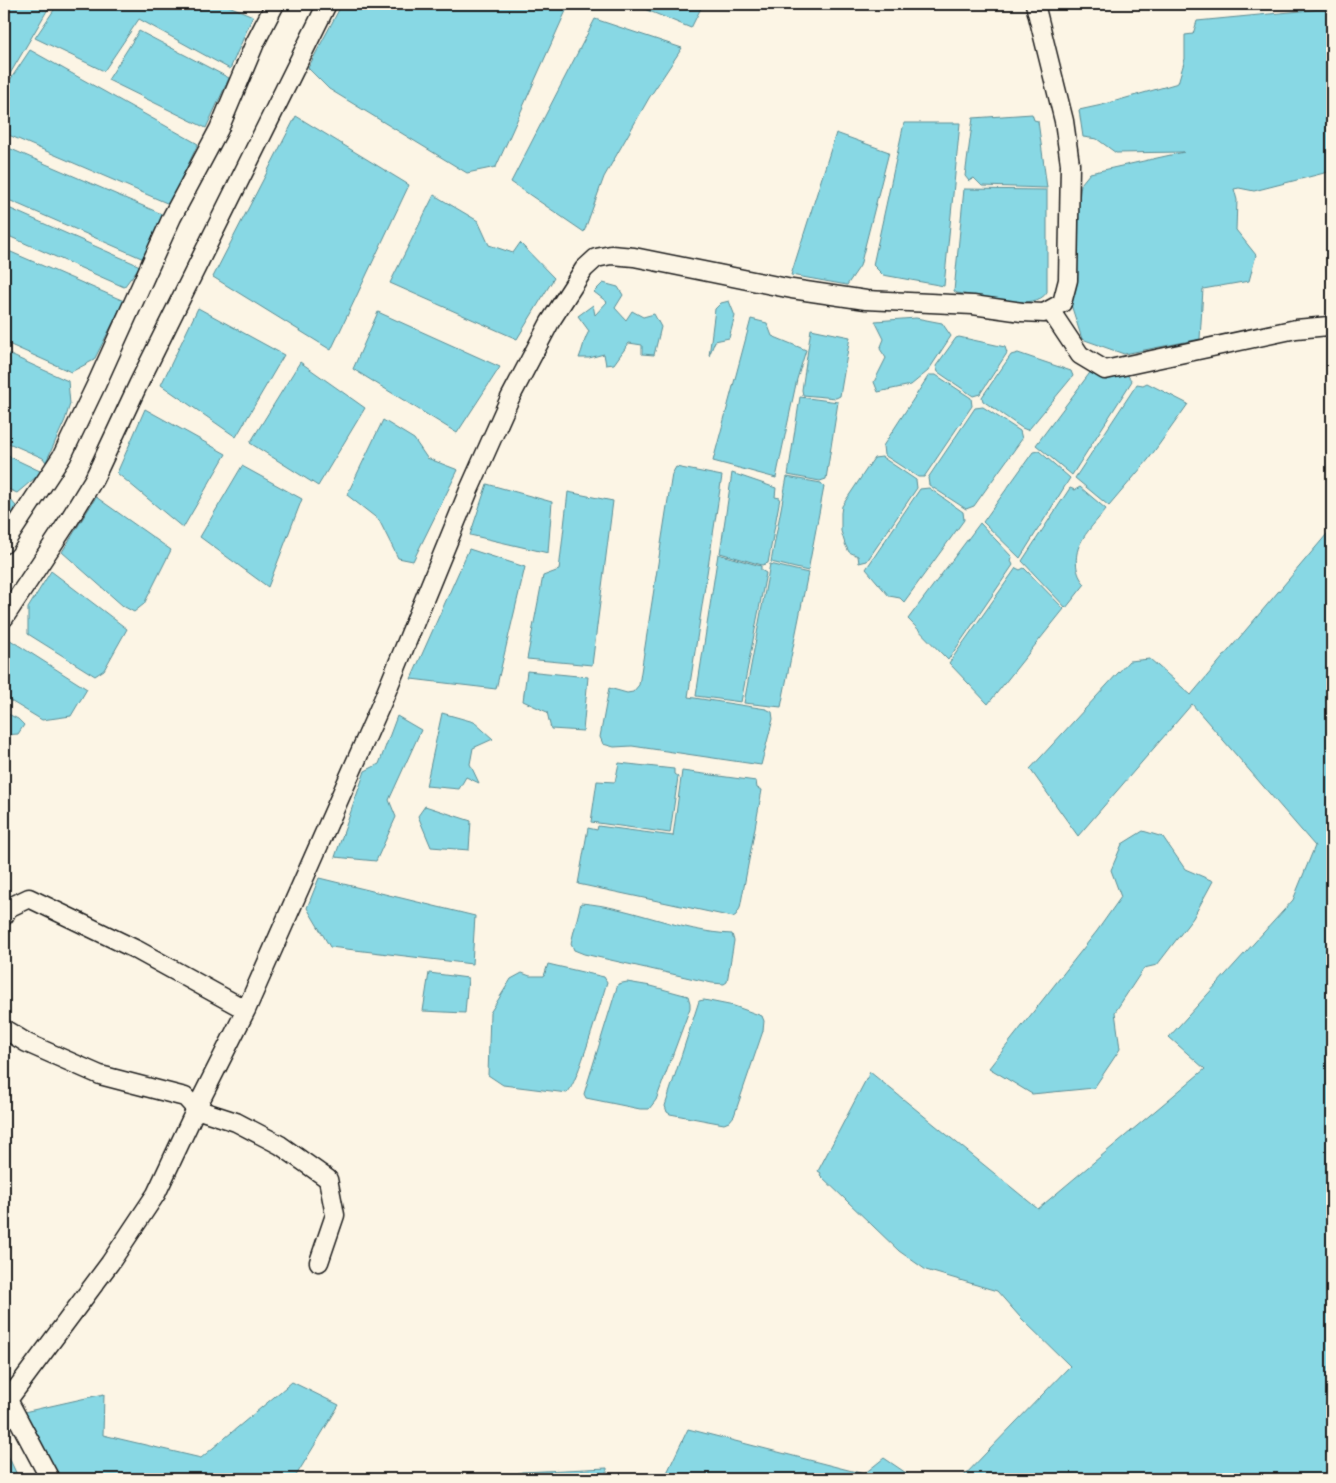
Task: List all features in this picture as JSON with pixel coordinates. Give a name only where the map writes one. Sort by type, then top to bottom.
[{"type":"street","points":[[4,544],[62,456],[172,217],[219,129],[275,4]]},
{"type":"street","points":[[4,618],[94,479],[138,385],[327,4]]},
{"type":"street","points":[[50,1479],[6,1402],[110,1263],[156,1194],[246,1010],[383,700],[510,398],[550,322],[584,269],[596,258],[611,255],[634,257],[792,289],[866,300],[973,305],[1044,313],[1062,303],[1068,280],[1070,164],[1064,121],[1035,4]]},
{"type":"street","points":[[1050,310],[1080,355],[1106,370],[1296,329],[1332,327]]},
{"type":"street","points":[[4,916],[8,908],[29,898],[137,950],[246,1010]]},
{"type":"street","points":[[4,1029],[27,1043],[100,1075],[185,1097],[196,1109],[236,1122],[280,1145],[328,1179],[335,1215],[319,1262]]},
{"type":"water","points":[[4,4],[51,4],[4,84]]},
{"type":"water","points":[[58,4],[224,4],[253,16],[230,69],[139,19],[104,71],[35,38]]},
{"type":"water","points":[[342,4],[569,4],[496,167],[467,173],[329,89],[308,68]]},
{"type":"water","points":[[632,4],[703,4],[691,28]]},
{"type":"water","points":[[1332,8],[1332,171],[1254,191],[1234,189],[1237,200],[1236,230],[1256,255],[1249,281],[1203,289],[1200,339],[1124,354],[1082,339],[1067,292],[1081,184],[1090,173],[1184,152],[1116,153],[1097,139],[1083,137],[1079,110],[1178,83],[1185,59],[1185,35],[1193,34],[1197,21]]},
{"type":"water","points":[[595,19],[682,48],[649,98],[604,177],[584,232],[511,182]]},
{"type":"water","points":[[139,31],[229,78],[206,128],[108,80]]},
{"type":"water","points":[[30,50],[198,144],[169,204],[4,133],[4,89]]},
{"type":"water","points":[[1032,114],[1034,120],[1038,121],[1047,188],[982,186],[974,178],[969,181],[965,176],[973,118]]},
{"type":"water","points":[[296,116],[409,185],[331,350],[213,277]]},
{"type":"water","points":[[904,123],[960,123],[944,286],[883,275],[873,265]]},
{"type":"water","points":[[836,133],[889,152],[860,266],[847,285],[791,275]]},
{"type":"water","points":[[4,146],[164,215],[146,260],[4,198]]},
{"type":"water","points":[[964,189],[1047,190],[1047,292],[1041,298],[1019,302],[1005,301],[954,291]]},
{"type":"water","points":[[434,195],[478,221],[489,245],[513,253],[520,243],[554,278],[517,339],[390,283]]},
{"type":"water","points":[[4,206],[140,266],[124,287],[4,234]]},
{"type":"water","points":[[4,249],[124,301],[94,360],[71,372],[4,342]]},
{"type":"water","points":[[603,283],[618,287],[623,295],[615,308],[626,320],[632,311],[643,317],[654,314],[661,327],[654,355],[642,354],[642,345],[629,343],[614,364],[606,365],[604,354],[589,358],[579,358],[589,331],[578,316],[593,305],[595,315],[607,302],[594,292]]},
{"type":"water","points":[[729,301],[735,316],[729,338],[715,341],[709,356],[715,309],[721,303]]},
{"type":"water","points":[[198,308],[284,355],[236,437],[161,385]]},
{"type":"water","points":[[378,312],[500,367],[457,433],[353,369]]},
{"type":"water","points":[[916,318],[942,323],[951,336],[928,371],[911,385],[878,392],[874,382],[886,358],[880,349],[884,339],[875,321]]},
{"type":"water","points":[[751,319],[767,323],[772,336],[806,350],[797,379],[776,478],[713,461]]},
{"type":"water","points":[[811,329],[850,337],[840,396],[836,398],[803,395],[802,390]]},
{"type":"water","points":[[959,337],[1005,347],[1007,353],[980,394],[973,396],[938,372],[936,366],[956,338]]},
{"type":"water","points":[[4,352],[68,381],[70,404],[46,462],[43,458],[4,441]]},
{"type":"water","points":[[1018,353],[1071,371],[1073,376],[1027,430],[983,401],[982,397],[1011,355]]},
{"type":"water","points":[[300,362],[365,408],[318,486],[250,443]]},
{"type":"water","points":[[1092,370],[1120,377],[1121,373],[1128,374],[1132,381],[1072,475],[1036,445]]},
{"type":"water","points":[[929,375],[936,375],[971,398],[972,406],[924,477],[918,477],[884,455],[883,446]]},
{"type":"water","points":[[1147,383],[1188,404],[1148,460],[1109,506],[1075,478],[1137,384],[1143,385]]},
{"type":"water","points":[[800,397],[838,402],[826,479],[820,481],[788,475]]},
{"type":"water","points":[[983,407],[1020,431],[1022,439],[974,506],[966,509],[929,485],[928,478],[975,408]]},
{"type":"water","points":[[145,409],[226,454],[183,528],[117,473]]},
{"type":"water","points":[[383,420],[414,439],[427,458],[458,470],[413,561],[398,558],[379,520],[347,495]]},
{"type":"water","points":[[1039,451],[1070,478],[1020,558],[983,522],[1033,452]]},
{"type":"water","points":[[4,454],[42,472],[17,493],[4,487]]},
{"type":"water","points":[[882,457],[916,480],[917,488],[867,561],[859,563],[858,556],[849,552],[841,531],[842,506],[874,458]]},
{"type":"water","points":[[242,466],[302,499],[268,587],[200,537]]},
{"type":"water","points":[[676,467],[722,476],[688,697],[766,709],[772,712],[773,719],[761,765],[632,746],[614,747],[603,744],[600,737],[609,688],[627,693],[633,692],[639,685],[672,474]]},
{"type":"water","points":[[732,473],[776,488],[775,497],[780,498],[768,563],[762,565],[720,553]]},
{"type":"water","points":[[787,477],[821,483],[824,487],[808,571],[771,562]]},
{"type":"water","points":[[487,484],[552,502],[548,553],[470,535]]},
{"type":"water","points":[[1080,487],[1106,509],[1080,544],[1076,565],[1079,576],[1085,584],[1066,608],[1022,561],[1070,488],[1075,490]]},
{"type":"water","points":[[929,488],[963,512],[964,520],[904,602],[900,598],[889,596],[866,569],[920,489]]},
{"type":"water","points":[[568,492],[613,501],[592,665],[527,659],[543,576],[559,570]]},
{"type":"water","points":[[4,496],[9,498],[16,506],[4,524]]},
{"type":"water","points":[[96,497],[171,550],[144,604],[134,612],[123,606],[62,552]]},
{"type":"water","points":[[980,523],[1012,557],[1013,565],[948,660],[908,619]]},
{"type":"water","points":[[1332,528],[1332,1479],[961,1479],[1070,1366],[1020,1317],[997,1291],[926,1270],[899,1251],[818,1171],[870,1072],[1038,1209],[1205,1069],[1169,1037],[1293,900],[1315,846],[1192,704],[1078,836],[1030,769],[1129,661],[1150,659],[1191,695]]},
{"type":"water","points":[[469,549],[525,567],[496,689],[411,679]]},
{"type":"water","points":[[718,554],[761,566],[761,570],[766,573],[741,702],[696,696]]},
{"type":"water","points":[[770,564],[808,573],[781,707],[744,703]]},
{"type":"water","points":[[1016,568],[1020,570],[1024,568],[1064,609],[988,704],[949,663]]},
{"type":"water","points":[[51,571],[127,629],[104,670],[95,676],[28,634],[28,608]]},
{"type":"water","points":[[4,636],[87,689],[71,716],[42,720],[4,697]]},
{"type":"water","points":[[527,671],[588,677],[583,731],[551,729],[547,712],[523,701]]},
{"type":"water","points":[[4,712],[18,719],[24,725],[18,734],[4,735]]},
{"type":"water","points":[[442,713],[474,722],[493,739],[473,748],[470,764],[479,783],[466,777],[459,789],[426,786]]},
{"type":"water","points":[[397,716],[421,730],[389,800],[396,817],[376,861],[335,857],[365,771],[379,764]]},
{"type":"water","points":[[619,763],[674,769],[674,774],[678,777],[670,833],[591,822],[597,781],[615,782]]},
{"type":"water","points":[[682,771],[756,781],[757,788],[762,790],[740,908],[733,917],[578,884],[588,828],[597,830],[598,826],[673,836]]},
{"type":"water","points":[[425,806],[471,821],[469,850],[431,847],[418,816]]},
{"type":"water","points":[[1143,831],[1163,837],[1185,869],[1213,881],[1193,918],[1157,965],[1144,968],[1115,1012],[1120,1049],[1094,1088],[1032,1094],[989,1068],[1097,931],[1121,897],[1111,870],[1122,844]]},
{"type":"water","points":[[319,878],[475,916],[472,964],[330,947],[307,908]]},
{"type":"water","points":[[581,903],[619,909],[694,929],[732,934],[734,941],[727,982],[724,984],[712,983],[584,954],[574,950],[571,943]]},
{"type":"water","points":[[548,964],[604,977],[607,982],[577,1075],[567,1093],[503,1085],[488,1075],[490,1013],[511,979],[522,973],[530,976],[544,976]]},
{"type":"water","points":[[429,973],[468,978],[465,1013],[423,1011]]},
{"type":"water","points":[[627,982],[688,996],[690,1003],[690,1008],[656,1100],[649,1109],[640,1109],[586,1098],[584,1094],[618,984]]},
{"type":"water","points":[[704,1000],[734,1006],[762,1016],[764,1021],[763,1031],[734,1116],[729,1122],[724,1124],[670,1114],[665,1106],[699,1001]]},
{"type":"water","points":[[292,1382],[339,1405],[294,1479],[45,1479],[15,1414],[104,1394],[103,1435],[201,1458]]},
{"type":"water","points":[[688,1429],[864,1474],[884,1458],[915,1479],[664,1479]]},
{"type":"water","points":[[4,1447],[19,1479],[4,1479]]},
{"type":"water","points":[[607,1468],[607,1479],[501,1479],[522,1472]]}]
